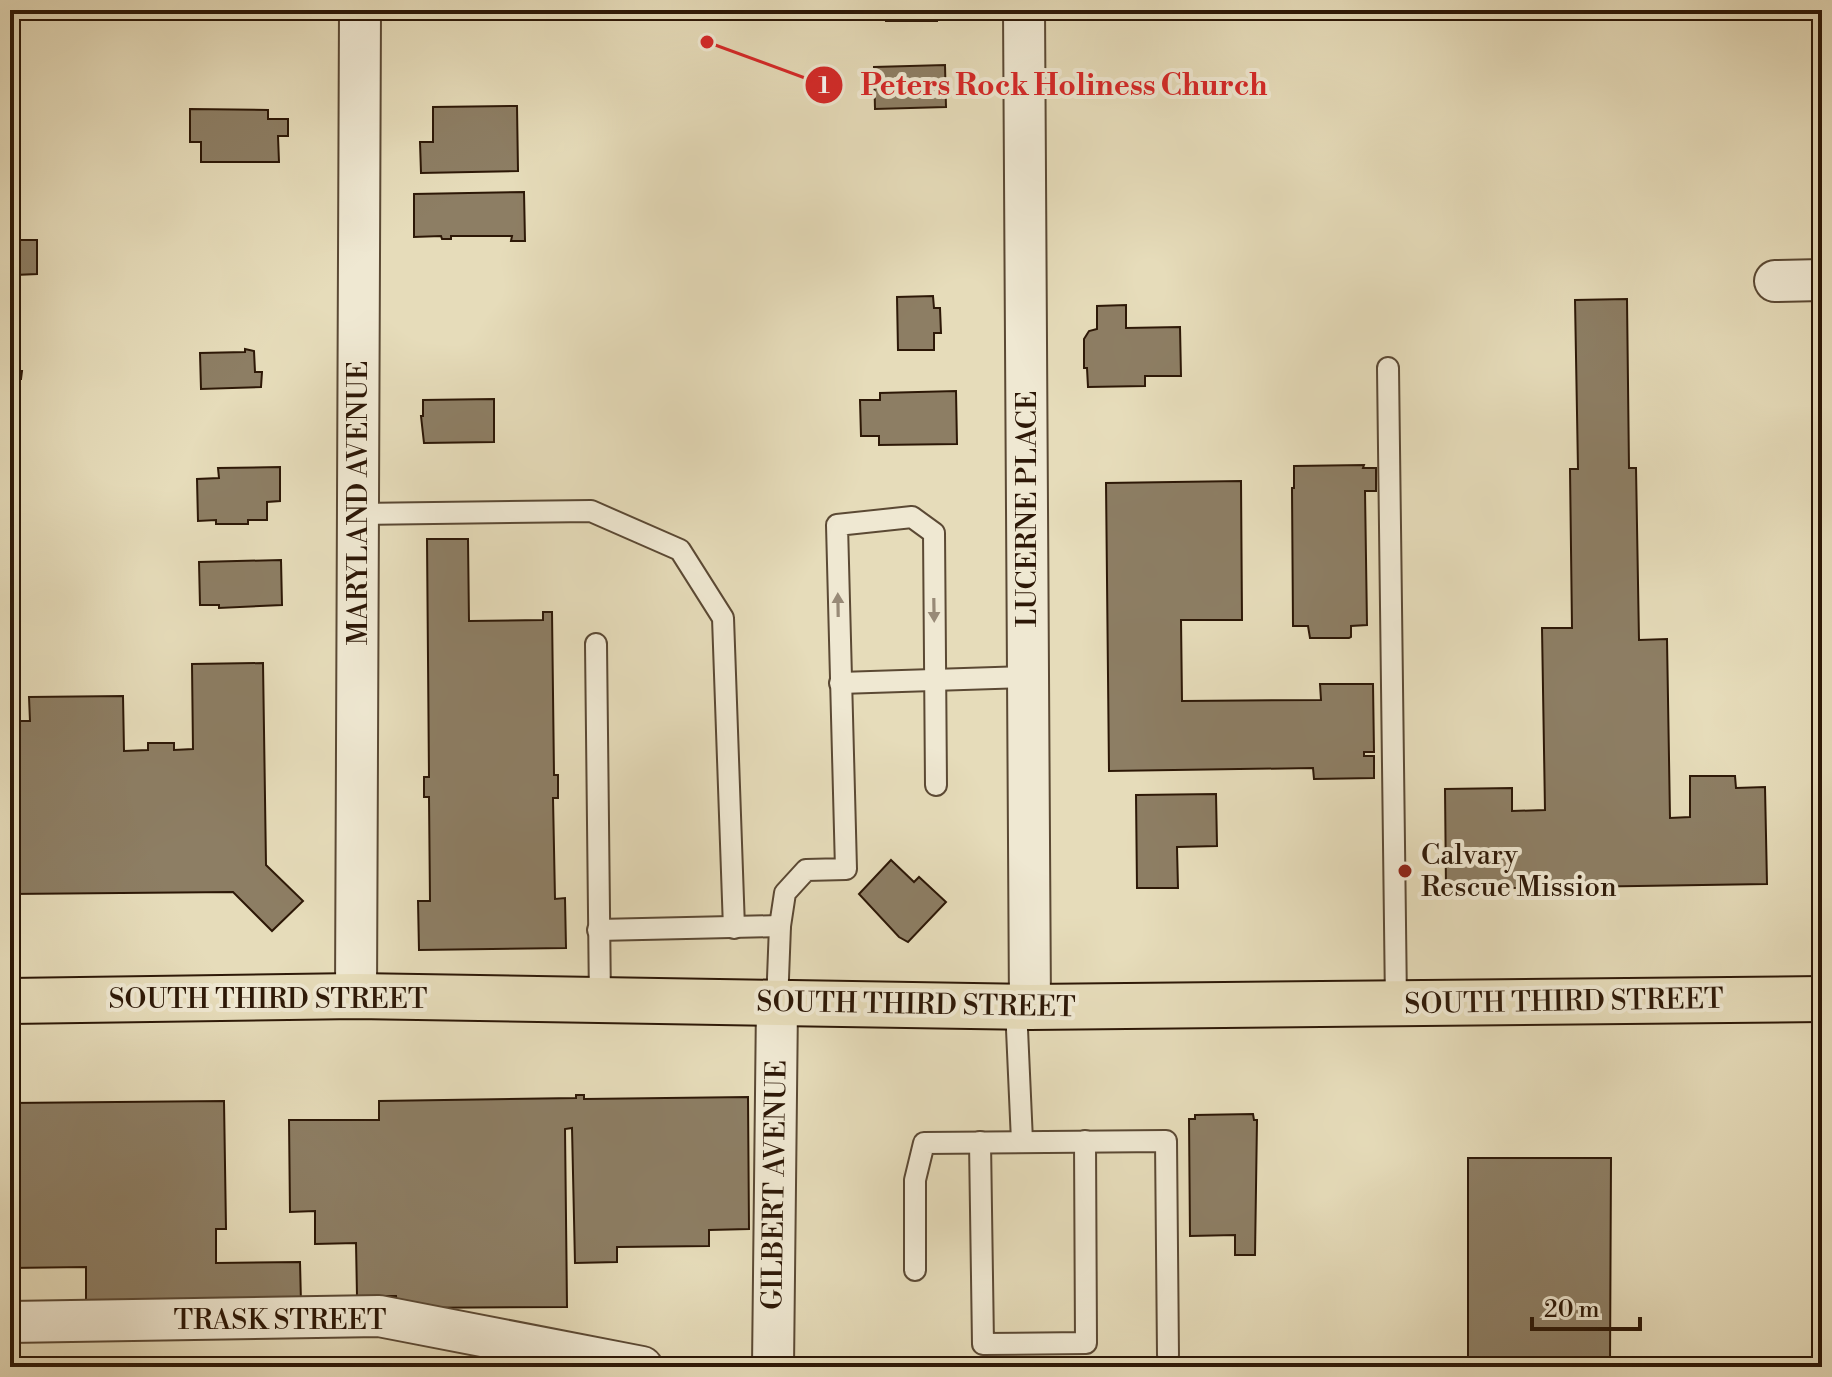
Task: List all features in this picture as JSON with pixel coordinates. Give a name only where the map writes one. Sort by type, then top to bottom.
[{"type":"main road","name":"SOUTH THIRD STREET","points":[[10,1001],[356,996],[1023,1007],[1822,999]]},
{"type":"street","name":"MARYLAND AVENUE","points":[[356,996],[360,10]]},
{"type":"street","name":"LUCERNE PLACE","points":[[1023,1007],[1028,677],[1024,10]]},
{"type":"street","points":[[1775,281],[1822,280]]},
{"type":"street","name":"GILBERT AVENUE","points":[[773,1367],[777,1004]]},
{"type":"street","name":"TRASK STREET","points":[[10,1322],[379,1316],[642,1367]]},
{"type":"lane","points":[[1388,368],[1396,1003]]},
{"type":"lane","points":[[358,514],[591,511],[680,550],[723,618],[734,928]]},
{"type":"lane","points":[[777,1004],[780,926],[785,893],[806,870],[846,869],[837,525],[912,517],[934,533],[936,785]]},
{"type":"lane","points":[[596,644],[600,1001]]},
{"type":"lane","points":[[840,683],[1028,677]]},
{"type":"lane","points":[[598,930],[780,926]]},
{"type":"lane","points":[[1022,1141],[1023,1007]]},
{"type":"lane","points":[[980,1142],[983,1344],[1056,1344],[1086,1343],[1085,1141]]},
{"type":"lane","points":[[915,1270],[915,1180],[924,1143],[1166,1141],[1168,1355]]},
{"type":"building","points":[[886,10],[936,10],[937,21],[886,21]]},
{"type":"building","points":[[945,65],[946,107],[875,109],[874,67]]},
{"type":"building","points":[[517,106],[518,171],[421,173],[420,142],[433,142],[433,107]]},
{"type":"building","points":[[190,109],[268,110],[268,119],[288,119],[288,136],[278,136],[279,162],[201,162],[201,142],[190,142]]},
{"type":"building","points":[[524,192],[525,241],[511,241],[512,236],[414,237],[414,194]]},
{"type":"building","points":[[10,240],[37,240],[37,274],[15,275],[15,298],[10,299]]},
{"type":"building","points":[[933,296],[934,308],[940,308],[941,333],[934,333],[934,350],[898,350],[897,297]]},
{"type":"building","points":[[1627,299],[1629,468],[1636,468],[1639,640],[1667,639],[1670,818],[1690,817],[1690,776],[1735,776],[1736,788],[1765,787],[1767,884],[1446,889],[1445,789],[1512,788],[1512,811],[1545,810],[1542,628],[1572,628],[1570,469],[1578,469],[1575,300]]},
{"type":"building","points":[[1126,305],[1126,328],[1180,327],[1181,376],[1145,376],[1145,386],[1088,387],[1087,368],[1084,368],[1084,339],[1089,331],[1097,329],[1097,306]]},
{"type":"building","points":[[245,349],[254,351],[255,372],[262,372],[261,387],[201,389],[200,353],[245,352]]},
{"type":"building","points":[[10,361],[16,361],[17,371],[22,371],[18,381],[10,381]]},
{"type":"building","points":[[956,391],[957,444],[879,445],[879,436],[861,436],[860,400],[880,400],[880,393]]},
{"type":"building","points":[[494,399],[494,442],[424,443],[423,400]]},
{"type":"building","points":[[1364,465],[1363,468],[1376,468],[1376,491],[1365,491],[1367,625],[1351,626],[1349,638],[1310,638],[1308,626],[1293,626],[1294,466]]},
{"type":"building","points":[[280,467],[280,501],[267,502],[267,520],[248,520],[248,524],[198,521],[197,479],[219,478],[218,468]]},
{"type":"building","points":[[1241,481],[1242,620],[1181,620],[1182,701],[1321,700],[1320,684],[1373,684],[1374,752],[1364,752],[1364,756],[1374,756],[1374,778],[1314,779],[1313,768],[1109,771],[1106,483]]},
{"type":"building","points":[[427,539],[468,539],[469,621],[543,620],[543,612],[552,612],[554,775],[558,775],[558,798],[553,798],[555,899],[565,898],[566,948],[419,950],[418,901],[430,901],[429,797],[424,797],[424,777],[429,777]]},
{"type":"building","points":[[281,560],[282,605],[219,608],[219,605],[200,605],[199,562]]},
{"type":"building","points":[[263,663],[266,865],[303,901],[272,931],[233,892],[10,894],[10,721],[30,721],[29,697],[123,696],[124,751],[148,750],[148,743],[174,743],[174,750],[193,749],[192,664]]},
{"type":"building","points":[[1216,794],[1217,846],[1177,847],[1178,888],[1137,888],[1136,795]]},
{"type":"building","points":[[891,860],[914,882],[919,877],[946,902],[908,942],[899,937],[859,894]]},
{"type":"building","points":[[576,1095],[584,1095],[584,1099],[748,1097],[749,1229],[709,1230],[709,1246],[617,1247],[617,1262],[575,1263],[572,1128],[565,1129],[567,1307],[397,1308],[396,1296],[357,1296],[356,1243],[315,1244],[315,1211],[290,1212],[289,1120],[379,1120],[379,1101],[576,1098]]},
{"type":"building","points":[[224,1101],[226,1229],[216,1229],[216,1263],[300,1262],[301,1303],[86,1310],[86,1267],[10,1268],[10,1103]]},
{"type":"building","points":[[1253,1114],[1254,1120],[1257,1120],[1255,1255],[1235,1255],[1235,1235],[1190,1236],[1189,1119],[1195,1119],[1195,1115]]},
{"type":"building","points":[[1468,1158],[1611,1158],[1610,1367],[1468,1367]]},
{"type":"place","name":"Peters Rock Holiness Church","points":[[707,42]]},
{"type":"place","name":"Calvary Rescue Mission","points":[[1405,871]]}]
